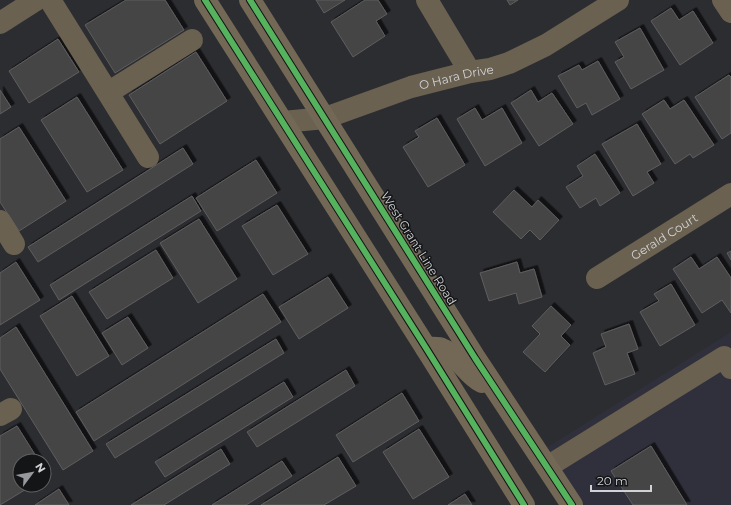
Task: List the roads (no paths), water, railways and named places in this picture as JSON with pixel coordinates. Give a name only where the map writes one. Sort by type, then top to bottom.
[{"type":"main road","points":[[205,0],[524,505]]},
{"type":"main road","name":"West Grant Line Road","points":[[250,0],[494,388],[572,505]]},
{"type":"main road","points":[[426,348],[442,349],[453,356],[475,378],[494,388]]},
{"type":"street","points":[[0,23],[36,0]]},
{"type":"street","points":[[50,0],[109,92],[148,157]]},
{"type":"street","points":[[426,0],[470,72]]},
{"type":"street","name":"O Hara Drive","points":[[283,122],[325,118],[411,87],[470,72],[490,69],[508,63],[546,45],[618,0]]},
{"type":"street","points":[[723,0],[731,12]]},
{"type":"street","points":[[109,92],[192,40]]},
{"type":"street","name":"Gerald Court","points":[[597,278],[731,194]]},
{"type":"street","points":[[0,221],[14,244]]},
{"type":"street","points":[[547,467],[729,359]]}]
